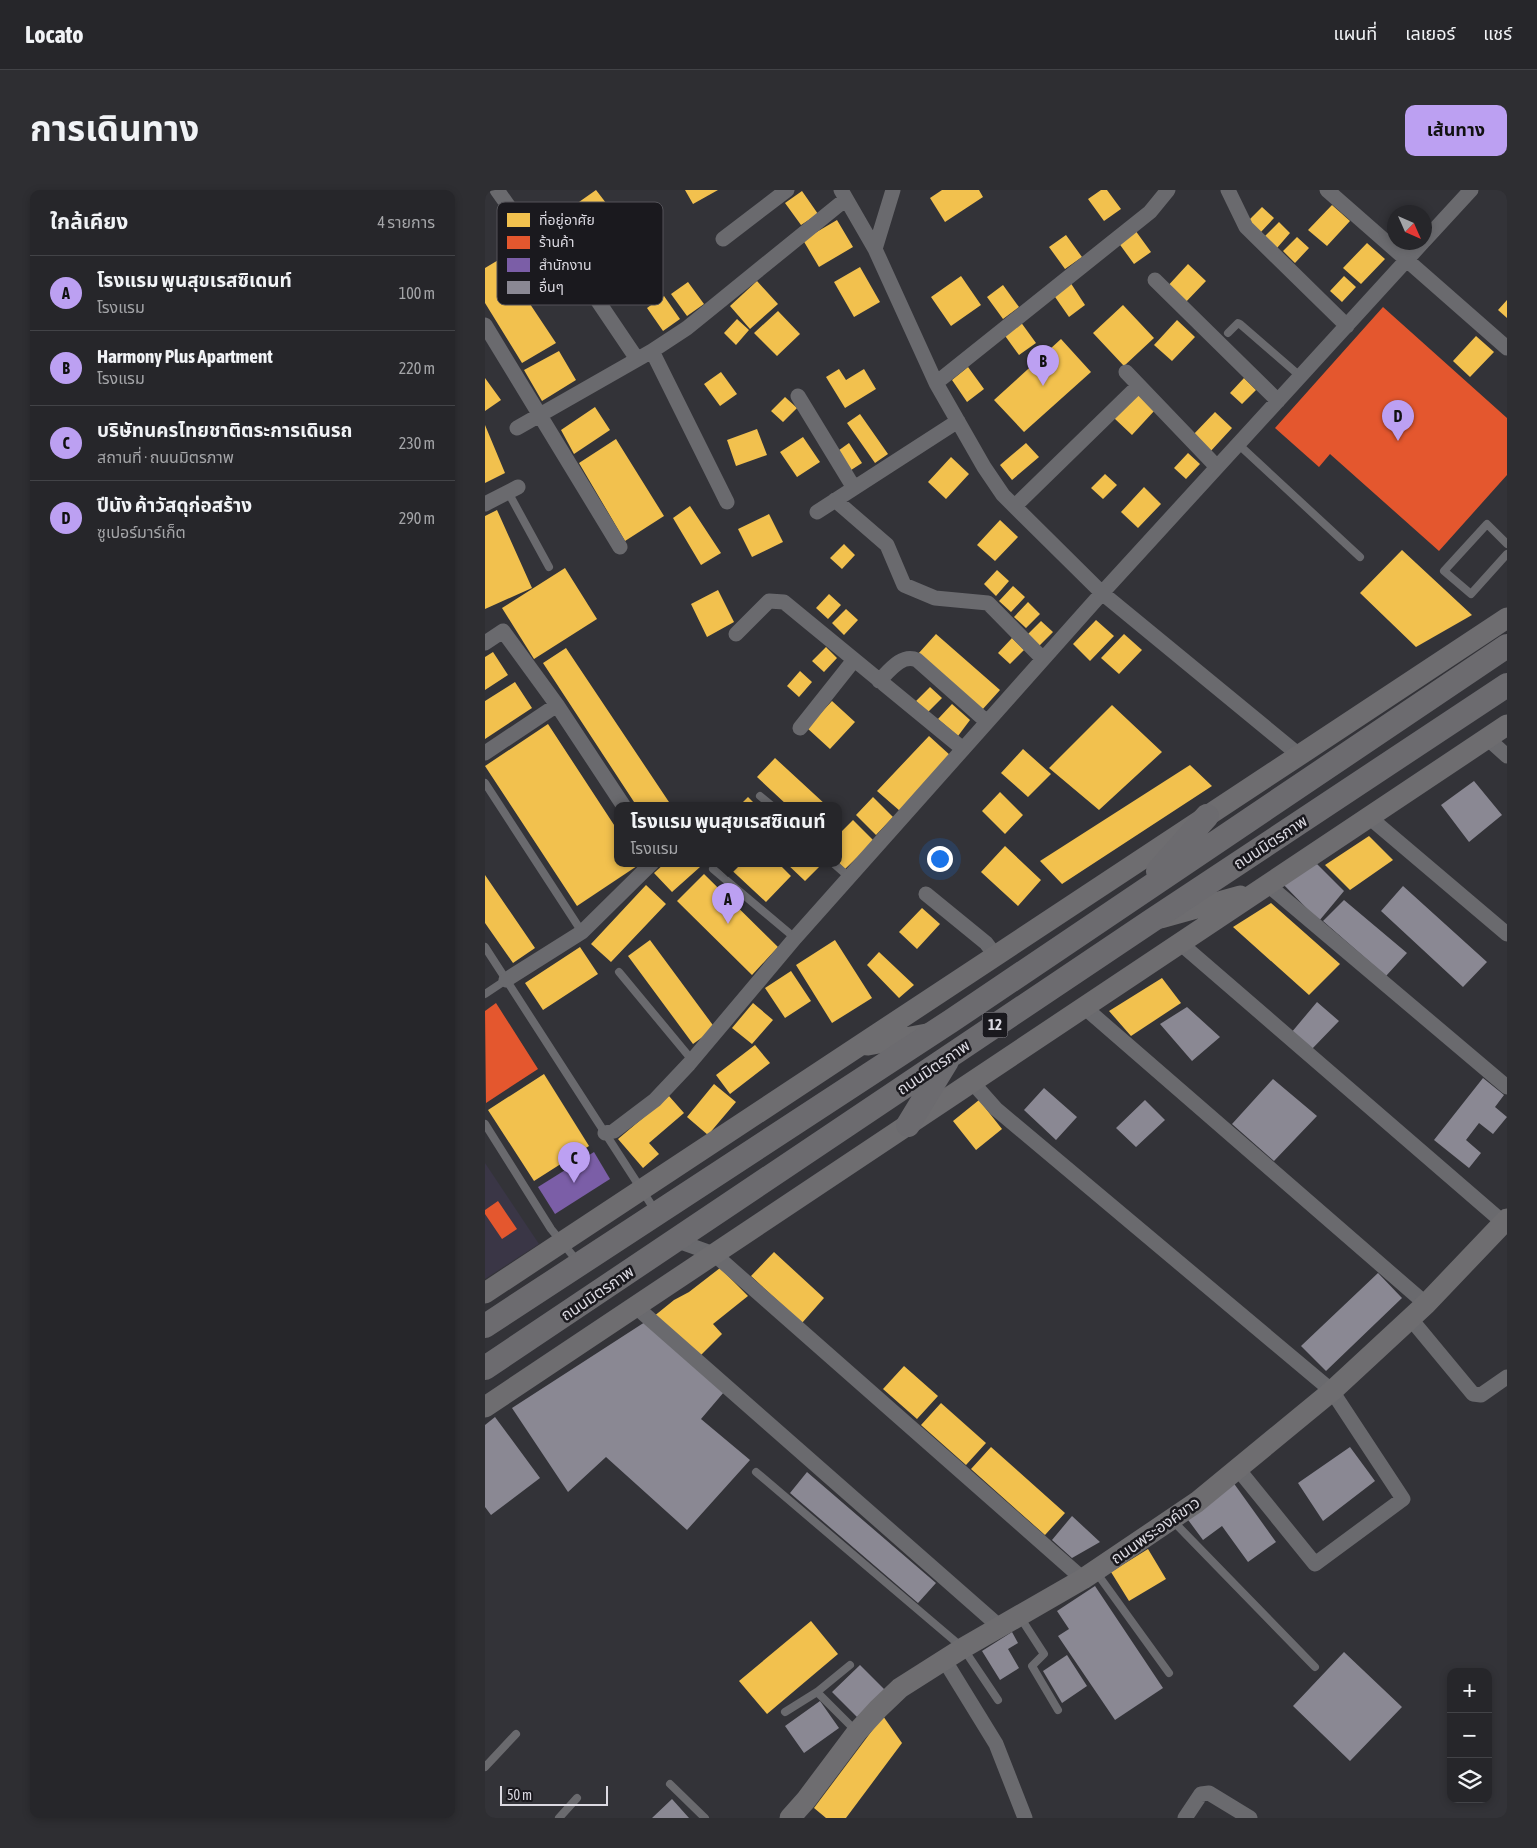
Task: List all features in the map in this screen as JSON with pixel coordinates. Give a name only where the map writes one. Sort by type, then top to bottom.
[{"type":"main road","points":[[485,1294],[1507,618]]},
{"type":"main road","name":"ถนนมิตรภาพ","points":[[485,1326],[943,1027],[1507,646]]},
{"type":"main road","name":"ถนนมิตรภาพ","points":[[487,1369],[598,1292],[958,1050],[1507,685]]},
{"type":"main road","points":[[485,1406],[1507,725]]},
{"type":"main road","points":[[1136,896],[1207,816]]},
{"type":"main road","points":[[1151,921],[1262,888]]},
{"type":"main road","points":[[858,1046],[943,1027],[958,1050],[908,1125]]},
{"type":"main road","points":[[657,1213],[675,1240]]},
{"type":"main road","name":"ถนนพระองค์ขาว","points":[[790,1818],[806,1800],[857,1732],[900,1688],[963,1648],[1089,1575],[1172,1520],[1238,1469],[1332,1391],[1418,1311],[1506,1221]]},
{"type":"main road","points":[[579,1264],[598,1292]]},
{"type":"street","points":[[497,190],[506,202]]},
{"type":"street","points":[[723,239],[787,190]]},
{"type":"street","points":[[875,249],[893,190]]},
{"type":"street","points":[[936,383],[1149,212],[1168,190]]},
{"type":"street","points":[[1228,190],[1246,227],[1347,326]]},
{"type":"street","points":[[1327,190],[1507,348]]},
{"type":"street","points":[[1432,233],[1471,190]]},
{"type":"street","points":[[517,428],[652,351],[687,328],[843,195],[875,249],[936,383],[984,467],[1003,495],[1102,593],[1299,755]]},
{"type":"street","points":[[605,1133],[614,1131],[655,1100],[692,1060],[795,938],[1102,593],[1416,250]]},
{"type":"street","points":[[1155,280],[1278,401]]},
{"type":"street","points":[[600,305],[637,359]]},
{"type":"street","points":[[485,324],[620,547]]},
{"type":"street","points":[[652,351],[727,502]]},
{"type":"street","points":[[1125,372],[1217,467]]},
{"type":"street","points":[[1015,506],[1135,390]]},
{"type":"street","points":[[798,396],[854,488]]},
{"type":"street","points":[[817,512],[958,421]]},
{"type":"street","points":[[485,504],[513,490]]},
{"type":"street","points":[[835,500],[887,545],[903,585],[935,598],[988,603],[1043,659]]},
{"type":"street","points":[[736,634],[769,601],[784,602],[963,750]]},
{"type":"street","points":[[485,643],[503,631],[557,705],[621,802]]},
{"type":"street","points":[[879,681],[904,659],[911,658],[917,660],[987,722]]},
{"type":"street","points":[[800,728],[854,660]]},
{"type":"street","points":[[485,752],[557,705]]},
{"type":"street","points":[[1487,738],[1507,756]]},
{"type":"street","points":[[1369,817],[1507,934]]},
{"type":"street","points":[[507,980],[582,932],[648,867]]},
{"type":"street","points":[[1262,888],[1507,1087]]},
{"type":"street","points":[[926,894],[986,943],[996,956]]},
{"type":"street","points":[[1180,943],[1506,1221]]},
{"type":"street","points":[[1084,1007],[1418,1311],[1473,1394],[1479,1396],[1485,1394],[1507,1377]]},
{"type":"street","points":[[972,1082],[996,1109],[1332,1391],[1403,1499],[1315,1564],[1238,1469]]},
{"type":"street","points":[[675,1240],[714,1254],[1089,1575]]},
{"type":"street","points":[[635,1306],[1000,1628]]},
{"type":"street","points":[[945,1661],[996,1744],[1025,1818]]},
{"type":"street","points":[[1185,1818],[1201,1794],[1209,1793],[1251,1818]]},
{"type":"lane","points":[[1228,333],[1238,323],[1240,324],[1300,376]]},
{"type":"lane","points":[[1238,444],[1360,557]]},
{"type":"lane","points":[[513,490],[549,567]]},
{"type":"lane","points":[[1507,544],[1487,524],[1444,571],[1471,594],[1507,554]]},
{"type":"lane","points":[[485,783],[582,932]]},
{"type":"lane","points":[[760,796],[767,802]]},
{"type":"lane","points":[[838,867],[849,877]]},
{"type":"lane","points":[[713,868],[795,938]]},
{"type":"lane","points":[[485,947],[657,1213]]},
{"type":"lane","points":[[619,972],[692,1060]]},
{"type":"lane","points":[[485,993],[507,980]]},
{"type":"lane","points":[[485,1124],[561,1243],[579,1264]]},
{"type":"lane","points":[[756,1472],[963,1648],[997,1700]]},
{"type":"lane","points":[[1172,1520],[1315,1667]]},
{"type":"lane","points":[[1089,1575],[1169,1673]]},
{"type":"lane","points":[[1019,1615],[1044,1654],[1032,1666],[1058,1710]]},
{"type":"lane","points":[[785,1712],[817,1692],[850,1665]]},
{"type":"lane","points":[[817,1692],[857,1732]]},
{"type":"lane","points":[[485,1767],[516,1734]]},
{"type":"lane","points":[[670,1784],[705,1818]]},
{"type":"lane","points":[[559,1818],[577,1798]]},
{"type":"shaded area","points":[[485,1163],[539,1244],[485,1279]]},
{"type":"building: ที่อยู่อาศัย","points":[[596,190],[605,202],[579,202]]},
{"type":"building: ที่อยู่อาศัย","points":[[685,190],[718,190],[693,204]]},
{"type":"building: ที่อยู่อาศัย","points":[[942,190],[979,190],[983,197],[945,222],[930,198]]},
{"type":"building: ที่อยู่อาศัย","points":[[1101,190],[1107,190],[1121,209],[1104,221],[1088,199]]},
{"type":"building: ที่อยู่อาศัย","points":[[802,191],[818,214],[801,225],[785,203]]},
{"type":"building: ที่อยู่อาศัย","points":[[1332,205],[1350,221],[1327,246],[1308,230]]},
{"type":"building: ที่อยู่อาศัย","points":[[1262,207],[1274,218],[1260,233],[1248,221]]},
{"type":"building: ที่อยู่อาศัย","points":[[837,220],[853,247],[819,267],[803,240]]},
{"type":"building: ที่อยู่อาศัย","points":[[1279,222],[1290,233],[1277,248],[1265,236]]},
{"type":"building: ที่อยู่อาศัย","points":[[1135,230],[1151,252],[1134,264],[1118,242]]},
{"type":"building: ที่อยู่อาศัย","points":[[1066,235],[1082,257],[1065,269],[1049,247]]},
{"type":"building: ที่อยู่อาศัย","points":[[1297,237],[1309,248],[1295,263],[1283,251]]},
{"type":"building: ที่อยู่อาศัย","points":[[1367,243],[1385,259],[1361,284],[1343,268]]},
{"type":"building: ที่อยู่อาศัย","points":[[497,261],[497,305],[531,305],[556,343],[522,363],[485,303],[485,268]]},
{"type":"building: ที่อยู่อาศัย","points":[[1188,264],[1206,281],[1183,305],[1165,289]]},
{"type":"building: ที่อยู่อาศัย","points":[[860,267],[880,302],[854,317],[834,282]]},
{"type":"building: ที่อยู่อาศัย","points":[[961,276],[981,305],[951,326],[931,297]]},
{"type":"building: ที่อยู่อาศัย","points":[[1344,276],[1356,287],[1342,302],[1330,291]]},
{"type":"building: ที่อยู่อาศัย","points":[[757,281],[778,304],[750,329],[730,306]]},
{"type":"building: ที่อยู่อาศัย","points":[[688,282],[704,304],[687,316],[671,294]]},
{"type":"building: ที่อยู่อาศัย","points":[[1070,282],[1085,305],[1069,317],[1053,294]]},
{"type":"building: ที่อยู่อาศัย","points":[[1003,285],[1019,307],[1003,319],[987,297]]},
{"type":"building: ที่อยู่อาศัย","points":[[663,297],[680,319],[663,331],[647,308],[651,305],[663,305]]},
{"type":"building: ที่อยู่อาศัย","points":[[1507,300],[1507,318],[1498,310]]},
{"type":"building: ที่อยู่อาศัย","points":[[1123,305],[1154,338],[1124,366],[1093,333]]},
{"type":"building: ที่อยู่อาศัย","points":[[778,311],[800,334],[777,356],[754,333]]},
{"type":"building: ที่อยู่อาศัย","points":[[737,319],[749,330],[736,345],[724,333]]},
{"type":"building: ที่อยู่อาศัย","points":[[1177,320],[1195,337],[1172,361],[1154,345]]},
{"type":"building: ที่อยู่อาศัย","points":[[1020,321],[1036,343],[1019,355],[1003,333]]},
{"type":"building: ที่อยู่อาศัย","points":[[1476,336],[1494,352],[1470,377],[1453,361]]},
{"type":"building: ที่อยู่อาศัย","points":[[1061,339],[1091,372],[1024,432],[994,400]]},
{"type":"building: ที่อยู่อาศัย","points":[[559,351],[576,380],[542,401],[524,370]]},
{"type":"building: ที่อยู่อาศัย","points":[[968,367],[984,389],[967,402],[952,380]]},
{"type":"building: ที่อยู่อาศัย","points":[[839,369],[846,380],[864,369],[876,389],[845,408],[826,377]]},
{"type":"building: ที่อยู่อาศัย","points":[[721,372],[737,394],[720,406],[704,384]]},
{"type":"building: ที่อยู่อาศัย","points":[[485,378],[501,400],[485,411]]},
{"type":"building: ที่อยู่อาศัย","points":[[1244,378],[1256,390],[1242,404],[1230,393]]},
{"type":"building: ที่อยู่อาศัย","points":[[1138,394],[1155,410],[1132,435],[1114,418]]},
{"type":"building: ที่อยู่อาศัย","points":[[785,397],[797,408],[783,422],[771,411]]},
{"type":"building: ที่อยู่อาศัย","points":[[595,407],[610,430],[574,454],[561,430]]},
{"type":"building: ที่อยู่อาศัย","points":[[1215,412],[1232,428],[1209,453],[1192,436]]},
{"type":"building: ที่อยู่อาศัย","points":[[860,414],[888,454],[875,463],[847,423]]},
{"type":"building: ที่อยู่อาศัย","points":[[485,425],[505,473],[485,483]]},
{"type":"building: ที่อยู่อาศัย","points":[[757,429],[767,455],[736,466],[727,440]]},
{"type":"building: ที่อยู่อาศัย","points":[[803,437],[820,462],[797,477],[780,452]]},
{"type":"building: ที่อยู่อาศัย","points":[[616,439],[664,516],[625,541],[579,463]]},
{"type":"building: ที่อยู่อาศัย","points":[[849,443],[862,463],[848,472],[835,453]]},
{"type":"building: ที่อยู่อาศัย","points":[[1026,443],[1039,457],[1012,480],[1000,465]]},
{"type":"building: ที่อยู่อาศัย","points":[[1188,453],[1200,464],[1186,479],[1174,468]]},
{"type":"building: ที่อยู่อาศัย","points":[[951,457],[969,474],[946,499],[928,482]]},
{"type":"building: ที่อยู่อาศัย","points":[[1105,474],[1117,485],[1103,499],[1091,488]]},
{"type":"building: ที่อยู่อาศัย","points":[[1144,487],[1161,504],[1138,528],[1121,512]]},
{"type":"building: ที่อยู่อาศัย","points":[[690,506],[721,553],[701,565],[673,518]]},
{"type":"building: ที่อยู่อาศัย","points":[[497,510],[532,588],[485,609],[485,516]]},
{"type":"building: ที่อยู่อาศัย","points":[[769,514],[783,542],[752,557],[738,529]]},
{"type":"building: ที่อยู่อาศัย","points":[[1000,520],[1018,537],[995,561],[977,545]]},
{"type":"building: ที่อยู่อาศัย","points":[[844,544],[855,555],[842,569],[830,558]]},
{"type":"building: ที่อยู่อาศัย","points":[[1402,550],[1472,615],[1416,647],[1360,593]]},
{"type":"building: ที่อยู่อาศัย","points":[[565,568],[597,619],[534,659],[502,608]]},
{"type":"building: ที่อยู่อาศัย","points":[[997,570],[1009,581],[996,596],[984,584]]},
{"type":"building: ที่อยู่อาศัย","points":[[1013,586],[1025,597],[1011,612],[999,601]]},
{"type":"building: ที่อยู่อาศัย","points":[[718,590],[734,622],[707,637],[691,604]]},
{"type":"building: ที่อยู่อาศัย","points":[[829,594],[841,605],[828,619],[816,608]]},
{"type":"building: ที่อยู่อาศัย","points":[[1028,602],[1040,614],[1026,628],[1014,617]]},
{"type":"building: ที่อยู่อาศัย","points":[[846,609],[858,620],[844,635],[832,623]]},
{"type":"building: ที่อยู่อาศัย","points":[[1096,620],[1114,636],[1090,661],[1073,644]]},
{"type":"building: ที่อยู่อาศัย","points":[[1041,621],[1053,632],[1039,646],[1027,635]]},
{"type":"building: ที่อยู่อาศัย","points":[[936,634],[1000,690],[982,710],[918,654]]},
{"type":"building: ที่อยู่อาศัย","points":[[1124,634],[1142,650],[1119,674],[1101,658]]},
{"type":"building: ที่อยู่อาศัย","points":[[1012,638],[1024,650],[1010,664],[998,653]]},
{"type":"building: ที่อยู่อาศัย","points":[[826,647],[837,658],[824,672],[812,661]]},
{"type":"building: ที่อยู่อาศัย","points":[[566,648],[669,802],[634,802],[543,663]]},
{"type":"building: ที่อยู่อาศัย","points":[[493,652],[508,675],[485,690],[485,657]]},
{"type":"building: ที่อยู่อาศัย","points":[[800,671],[812,682],[799,697],[787,686]]},
{"type":"building: ที่อยู่อาศัย","points":[[515,682],[532,708],[485,739],[485,701]]},
{"type":"building: ที่อยู่อาศัย","points":[[930,687],[942,698],[928,712],[916,701]]},
{"type":"building: ที่อยู่อาศัย","points":[[832,701],[855,722],[830,749],[807,728]]},
{"type":"building: ที่อยู่อาศัย","points":[[952,704],[970,720],[958,736],[938,719]]},
{"type":"building: ที่อยู่อาศัย","points":[[1112,705],[1162,752],[1099,810],[1049,768]]},
{"type":"building: ที่อยู่อาศัย","points":[[548,724],[614,825],[614,867],[636,867],[577,906],[485,766]]},
{"type":"building: ที่อยู่อาศัย","points":[[929,736],[951,756],[900,811],[877,791]]},
{"type":"building: ที่อยู่อาศัย","points":[[1023,749],[1051,774],[1028,797],[1001,773]]},
{"type":"building: ที่อยู่อาศัย","points":[[775,758],[823,802],[784,802],[757,777]]},
{"type":"building: ที่อยู่อาศัย","points":[[1190,765],[1212,786],[1062,884],[1040,861]]},
{"type":"building: ที่อยู่อาศัย","points":[[1000,792],[1023,815],[1005,834],[982,811]]},
{"type":"building: ที่อยู่อาศัย","points":[[748,797],[753,802],[743,802]]},
{"type":"building: ที่อยู่อาศัย","points":[[873,797],[893,817],[876,835],[856,815]]},
{"type":"building: ที่อยู่อาศัย","points":[[853,820],[874,841],[845,869],[842,866],[842,831]]},
{"type":"building: ที่อยู่อาศัย","points":[[1369,836],[1393,860],[1350,890],[1325,865]]},
{"type":"building: ที่อยู่อาศัย","points":[[1005,846],[1041,880],[1018,906],[981,872]]},
{"type":"building: ที่อยู่อาศัย","points":[[661,867],[700,867],[672,892],[654,873]]},
{"type":"building: ที่อยู่อาศัย","points":[[728,867],[782,867],[791,876],[766,902]]},
{"type":"building: ที่อยู่อาศัย","points":[[790,867],[819,867],[805,881]]},
{"type":"building: ที่อยู่อาศัย","points":[[704,874],[778,947],[752,975],[677,901]]},
{"type":"building: ที่อยู่อาศัย","points":[[485,875],[535,948],[513,963],[485,923]]},
{"type":"building: ที่อยู่อาศัย","points":[[646,885],[666,904],[611,962],[591,944]]},
{"type":"building: ที่อยู่อาศัย","points":[[1271,903],[1340,964],[1309,995],[1233,927]]},
{"type":"building: ที่อยู่อาศัย","points":[[922,908],[940,924],[917,949],[899,932]]},
{"type":"building: ที่อยู่อาศัย","points":[[650,940],[715,1028],[693,1044],[628,956]]},
{"type":"building: ที่อยู่อาศัย","points":[[835,940],[872,998],[832,1023],[796,965]]},
{"type":"building: ที่อยู่อาศัย","points":[[580,947],[598,974],[543,1010],[525,983]]},
{"type":"building: ที่อยู่อาศัย","points":[[879,952],[914,985],[899,998],[867,965]]},
{"type":"building: ที่อยู่อาศัย","points":[[791,971],[811,1001],[785,1018],[765,988]]},
{"type":"building: ที่อยู่อาศัย","points":[[1162,978],[1181,1003],[1131,1036],[1109,1011]]},
{"type":"building: ที่อยู่อาศัย","points":[[753,1003],[773,1020],[752,1044],[732,1028]]},
{"type":"building: ที่อยู่อาศัย","points":[[755,1045],[770,1063],[730,1094],[716,1075]]},
{"type":"building: ที่อยู่อาศัย","points":[[544,1074],[589,1146],[534,1181],[488,1110]]},
{"type":"building: ที่อยู่อาศัย","points":[[714,1084],[736,1102],[708,1135],[687,1117]]},
{"type":"building: ที่อยู่อาศัย","points":[[669,1096],[684,1113],[649,1143],[659,1154],[643,1168],[618,1139]]},
{"type":"building: ที่อยู่อาศัย","points":[[979,1100],[1002,1129],[976,1150],[953,1121]]},
{"type":"building: ที่อยู่อาศัย","points":[[774,1252],[824,1298],[802,1323],[751,1276]]},
{"type":"building: ที่อยู่อาศัย","points":[[720,1268],[748,1296],[713,1324],[722,1334],[698,1358],[653,1317]]},
{"type":"building: ที่อยู่อาศัย","points":[[904,1366],[938,1396],[917,1419],[883,1389]]},
{"type":"building: ที่อยู่อาศัย","points":[[941,1403],[986,1443],[966,1465],[921,1425]]},
{"type":"building: ที่อยู่อาศัย","points":[[991,1447],[1065,1513],[1045,1535],[971,1469]]},
{"type":"building: ที่อยู่อาศัย","points":[[1148,1549],[1166,1579],[1129,1601],[1111,1572]]},
{"type":"building: ที่อยู่อาศัย","points":[[811,1621],[838,1654],[767,1714],[739,1681]]},
{"type":"building: ที่อยู่อาศัย","points":[[883,1716],[902,1743],[846,1818],[826,1818],[814,1808]]},
{"type":"building: ร้านค้า","points":[[1383,307],[1507,418],[1507,475],[1439,551],[1330,454],[1319,467],[1275,428]]},
{"type":"building: ร้านค้า","points":[[496,1003],[538,1069],[486,1103],[485,1011]]},
{"type":"building: ร้านค้า","points":[[498,1201],[517,1229],[502,1239],[485,1214],[485,1210]]},
{"type":"building: สำนักงาน","points":[[594,1152],[610,1179],[555,1214],[538,1187]]},
{"type":"building: อื่นๆ","points":[[1474,781],[1502,815],[1469,842],[1441,805]]},
{"type":"building: อื่นๆ","points":[[1317,864],[1344,891],[1319,921],[1281,882]]},
{"type":"building: อื่นๆ","points":[[1403,886],[1487,962],[1463,987],[1381,911]]},
{"type":"building: อื่นๆ","points":[[1344,900],[1407,953],[1386,976],[1323,921]]},
{"type":"building: อื่นๆ","points":[[1317,1002],[1339,1021],[1311,1050],[1291,1033]]},
{"type":"building: อื่นๆ","points":[[1187,1007],[1220,1037],[1192,1061],[1160,1024]]},
{"type":"building: อื่นๆ","points":[[1483,1078],[1504,1095],[1495,1107],[1507,1117],[1493,1134],[1479,1123],[1466,1140],[1481,1153],[1469,1168],[1434,1140]]},
{"type":"building: อื่นๆ","points":[[1273,1079],[1317,1116],[1274,1161],[1232,1124]]},
{"type":"building: อื่นๆ","points":[[1044,1088],[1077,1117],[1056,1140],[1024,1110]]},
{"type":"building: อื่นๆ","points":[[1145,1100],[1165,1120],[1136,1147],[1116,1128]]},
{"type":"building: อื่นๆ","points":[[1378,1273],[1402,1298],[1326,1371],[1301,1346]]},
{"type":"building: อื่นๆ","points":[[645,1322],[724,1392],[701,1419],[750,1460],[687,1530],[606,1457],[568,1492],[512,1408]]},
{"type":"building: อื่นๆ","points":[[495,1417],[540,1478],[491,1515],[485,1507],[485,1425]]},
{"type":"building: อื่นๆ","points":[[1350,1447],[1375,1481],[1323,1521],[1298,1483]]},
{"type":"building: อื่นๆ","points":[[807,1472],[936,1583],[918,1603],[790,1493]]},
{"type":"building: อื่นๆ","points":[[1230,1478],[1276,1542],[1248,1562],[1222,1526],[1203,1540],[1183,1513]]},
{"type":"building: อื่นๆ","points":[[1072,1516],[1100,1542],[1072,1558],[1052,1540]]},
{"type":"building: อื่นๆ","points":[[1095,1586],[1163,1688],[1115,1720],[1058,1636],[1069,1629],[1057,1611]]},
{"type":"building: อื่นๆ","points":[[1012,1632],[1018,1643],[1008,1649],[1019,1668],[1000,1680],[982,1651]]},
{"type":"building: อื่นๆ","points":[[1344,1652],[1402,1707],[1350,1761],[1293,1706]]},
{"type":"building: อื่นๆ","points":[[1067,1655],[1087,1686],[1062,1703],[1043,1671]]},
{"type":"building: อื่นๆ","points":[[860,1665],[885,1690],[857,1717],[832,1692]]},
{"type":"building: อื่นๆ","points":[[820,1701],[839,1728],[804,1753],[785,1726]]},
{"type":"building: อื่นๆ","points":[[672,1799],[689,1818],[652,1818]]},
{"type":"place","name":"Harmony Plus Apartment","points":[[1043,386]]},
{"type":"place","name":"ปีนัง ค้าวัสดุก่อสร้าง","points":[[1398,441]]},
{"type":"place","name":"โรงแรม พูนสุขเรสซิเดนท์","points":[[728,924]]},
{"type":"place","name":"บริษัทนครไทยชาติตระการเดินรถ","points":[[574,1183]]}]
